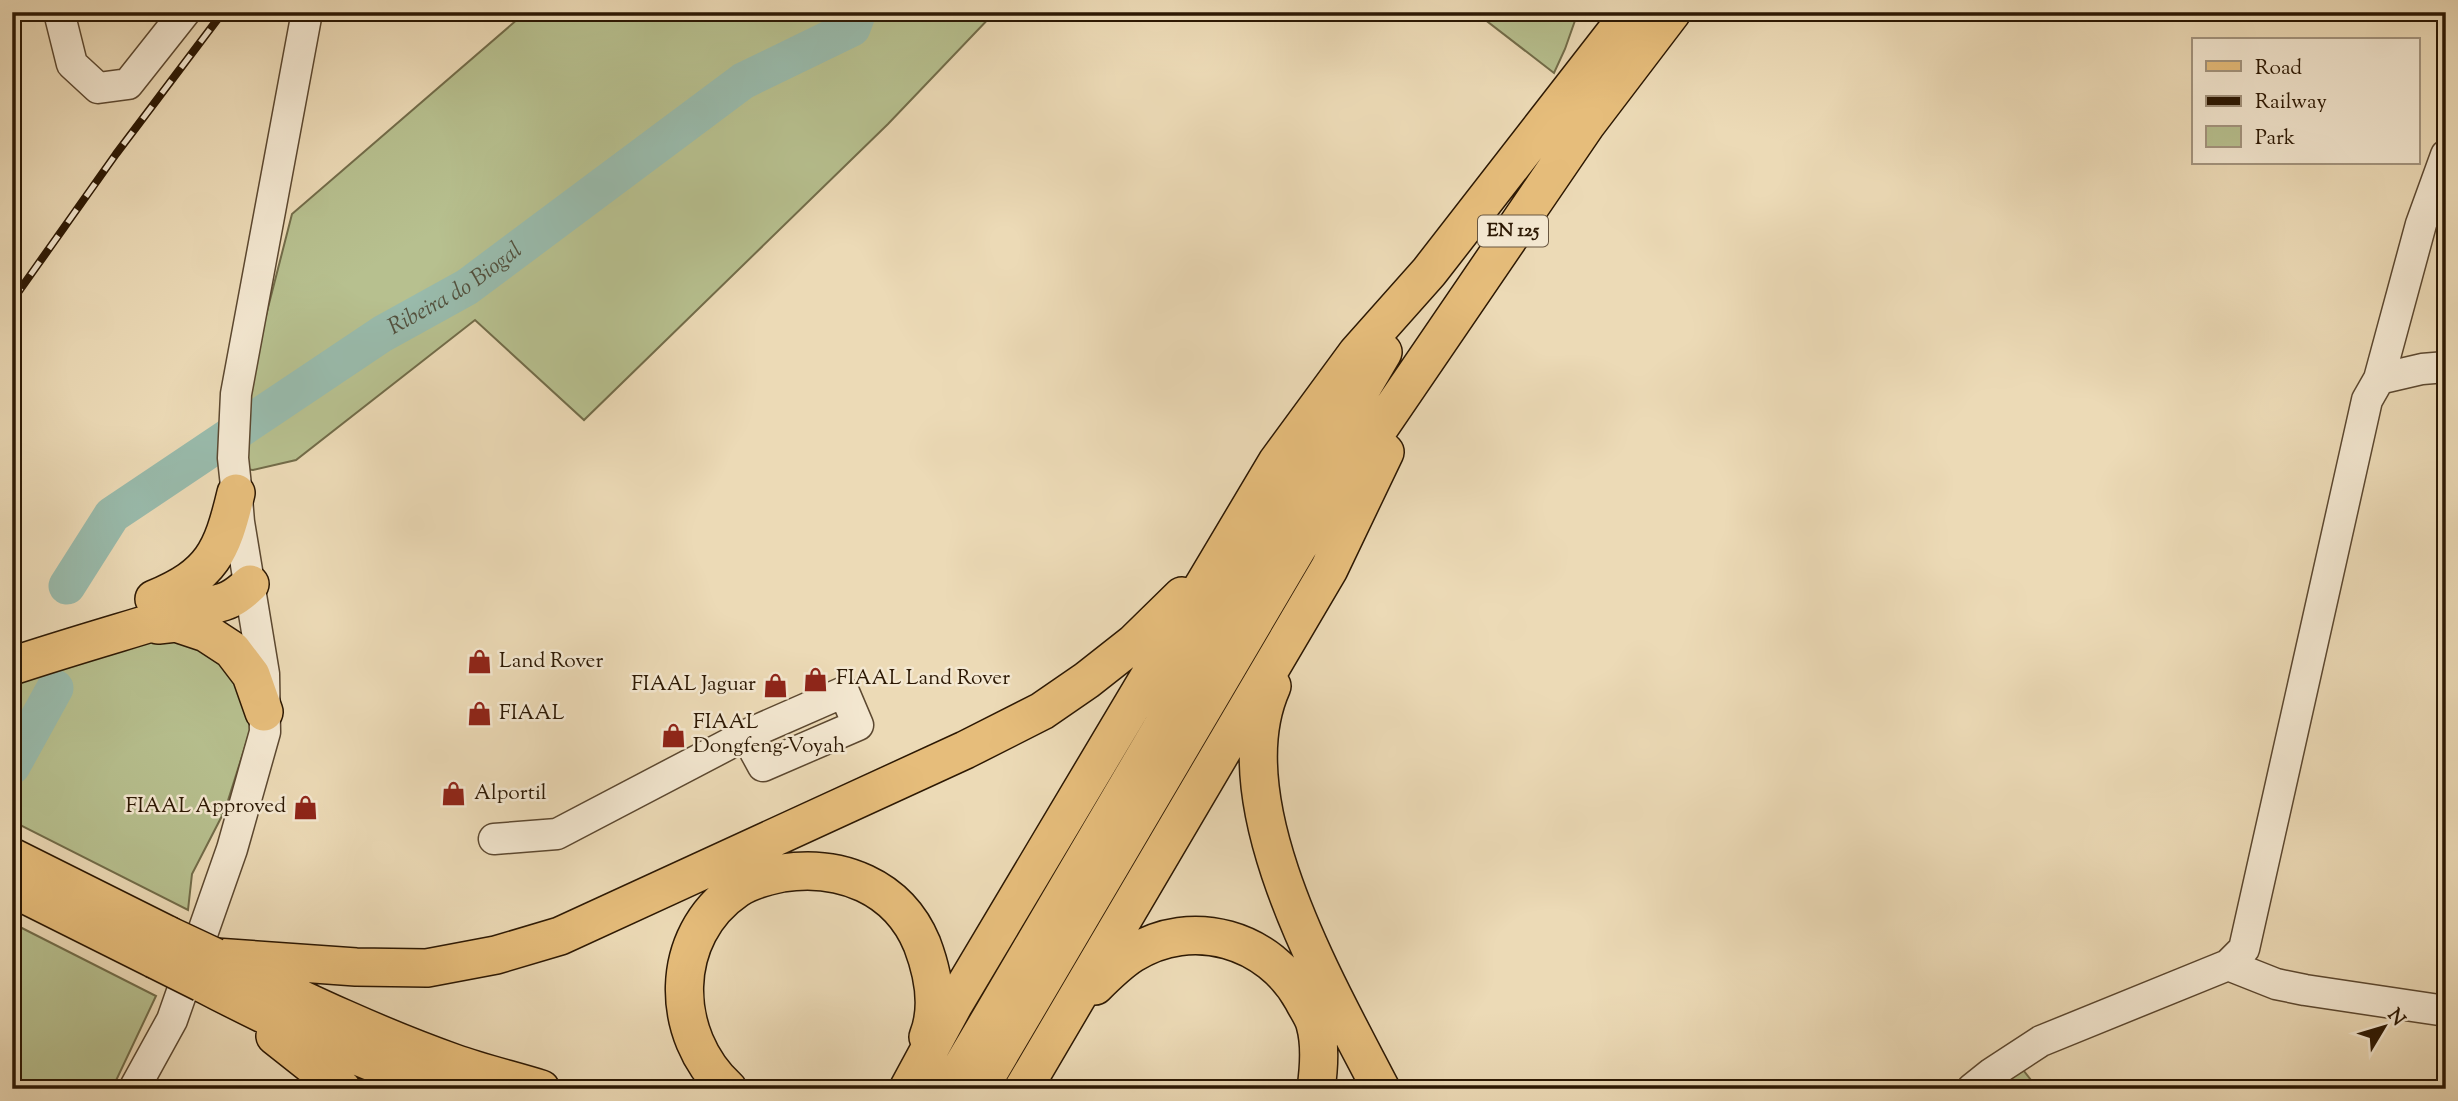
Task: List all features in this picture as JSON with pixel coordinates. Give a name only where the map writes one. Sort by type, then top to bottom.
[{"type":"main road","name":"EN 125","points":[[1429,272],[1631,12]]},
{"type":"main road","name":"EN 125","points":[[1440,338],[1586,125],[1672,12]]},
{"type":"main road","points":[[906,1089],[1277,462],[1357,353],[1429,272]]},
{"type":"main road","points":[[949,1089],[1429,272]]},
{"type":"main road","points":[[1381,1089],[1296,916],[1274,855],[1262,798],[1259,742],[1269,693],[1440,338]]},
{"type":"main road","points":[[979,1089],[1298,547],[1440,338]]},
{"type":"main road","points":[[12,645],[151,613],[199,575],[216,554],[228,529],[235,475]]},
{"type":"main road","points":[[211,977],[356,967],[427,968],[496,956],[560,936],[1042,712],[1134,643],[1202,574],[1234,534]]},
{"type":"main road","points":[[1023,1089],[1329,569]]},
{"type":"main road","points":[[12,666],[151,613],[228,580],[250,584]]},
{"type":"main road","points":[[151,613],[206,633],[232,650],[251,675],[264,712]]},
{"type":"main road","points":[[12,857],[316,1038],[444,1089]]},
{"type":"main road","points":[[728,1089],[713,1076],[694,1040],[684,1003],[684,972],[694,939],[715,910],[737,889],[769,876],[804,870],[840,873],[870,885],[899,906],[918,934],[932,968],[934,1003],[929,1033],[906,1089]]},
{"type":"main road","points":[[12,888],[161,947]]},
{"type":"main road","points":[[1053,1038],[1087,995],[1109,972],[1133,953],[1160,942],[1189,936],[1227,938],[1257,950],[1279,967],[1299,993],[1315,1023],[1319,1055],[1316,1089]]},
{"type":"main road","points":[[211,977],[342,1089]]},
{"type":"main road","points":[[211,977],[307,1003],[455,1063],[541,1089]]},
{"type":"street","points":[[59,12],[72,64],[98,88],[128,84],[185,12]]},
{"type":"street","points":[[134,1089],[172,1020],[212,909],[265,732],[264,674],[235,475],[236,394],[307,12]]},
{"type":"street","points":[[1972,1089],[2041,1041],[2228,965],[2244,949],[2367,400],[2379,379],[2421,224],[2446,155]]},
{"type":"street","points":[[2379,379],[2422,369],[2446,367]]},
{"type":"street","points":[[494,839],[557,834],[736,740]]},
{"type":"street","points":[[2228,965],[2276,984],[2446,1011]]},
{"type":"green space","points":[[526,12],[995,12],[888,124],[584,420],[475,320],[296,460],[253,470],[245,469],[251,374],[292,214]]},
{"type":"green space","points":[[1475,12],[1578,12],[1554,73]]},
{"type":"green space","points":[[155,634],[222,656],[247,694],[250,731],[225,810],[192,874],[188,910],[12,821],[12,685]]},
{"type":"green space","points":[[12,923],[156,996],[112,1089],[12,1089]]},
{"type":"green space","points":[[2020,1066],[2038,1089],[1990,1089]]},
{"type":"waterway","name":"Ribeira do Biogal","points":[[67,586],[112,515],[382,334],[467,287],[743,81],[852,28],[858,12]]},
{"type":"waterway","name":"Ribeira do Biogal","points":[[12,766],[55,688]]},
{"type":"railway","points":[[12,301],[116,154],[223,12]]},
{"type":"place","name":"Land Rover","points":[[479,662]]},
{"type":"place","name":"FIAAL Land Rover","points":[[816,679]]},
{"type":"place","name":"FIAAL Jaguar","points":[[776,685]]},
{"type":"place","name":"FIAAL","points":[[479,714]]},
{"type":"place","name":"FIAAL Dongfeng-Voyah","points":[[673,735]]},
{"type":"place","name":"Alportil","points":[[454,794]]},
{"type":"place","name":"FIAAL Approved","points":[[306,807]]}]
